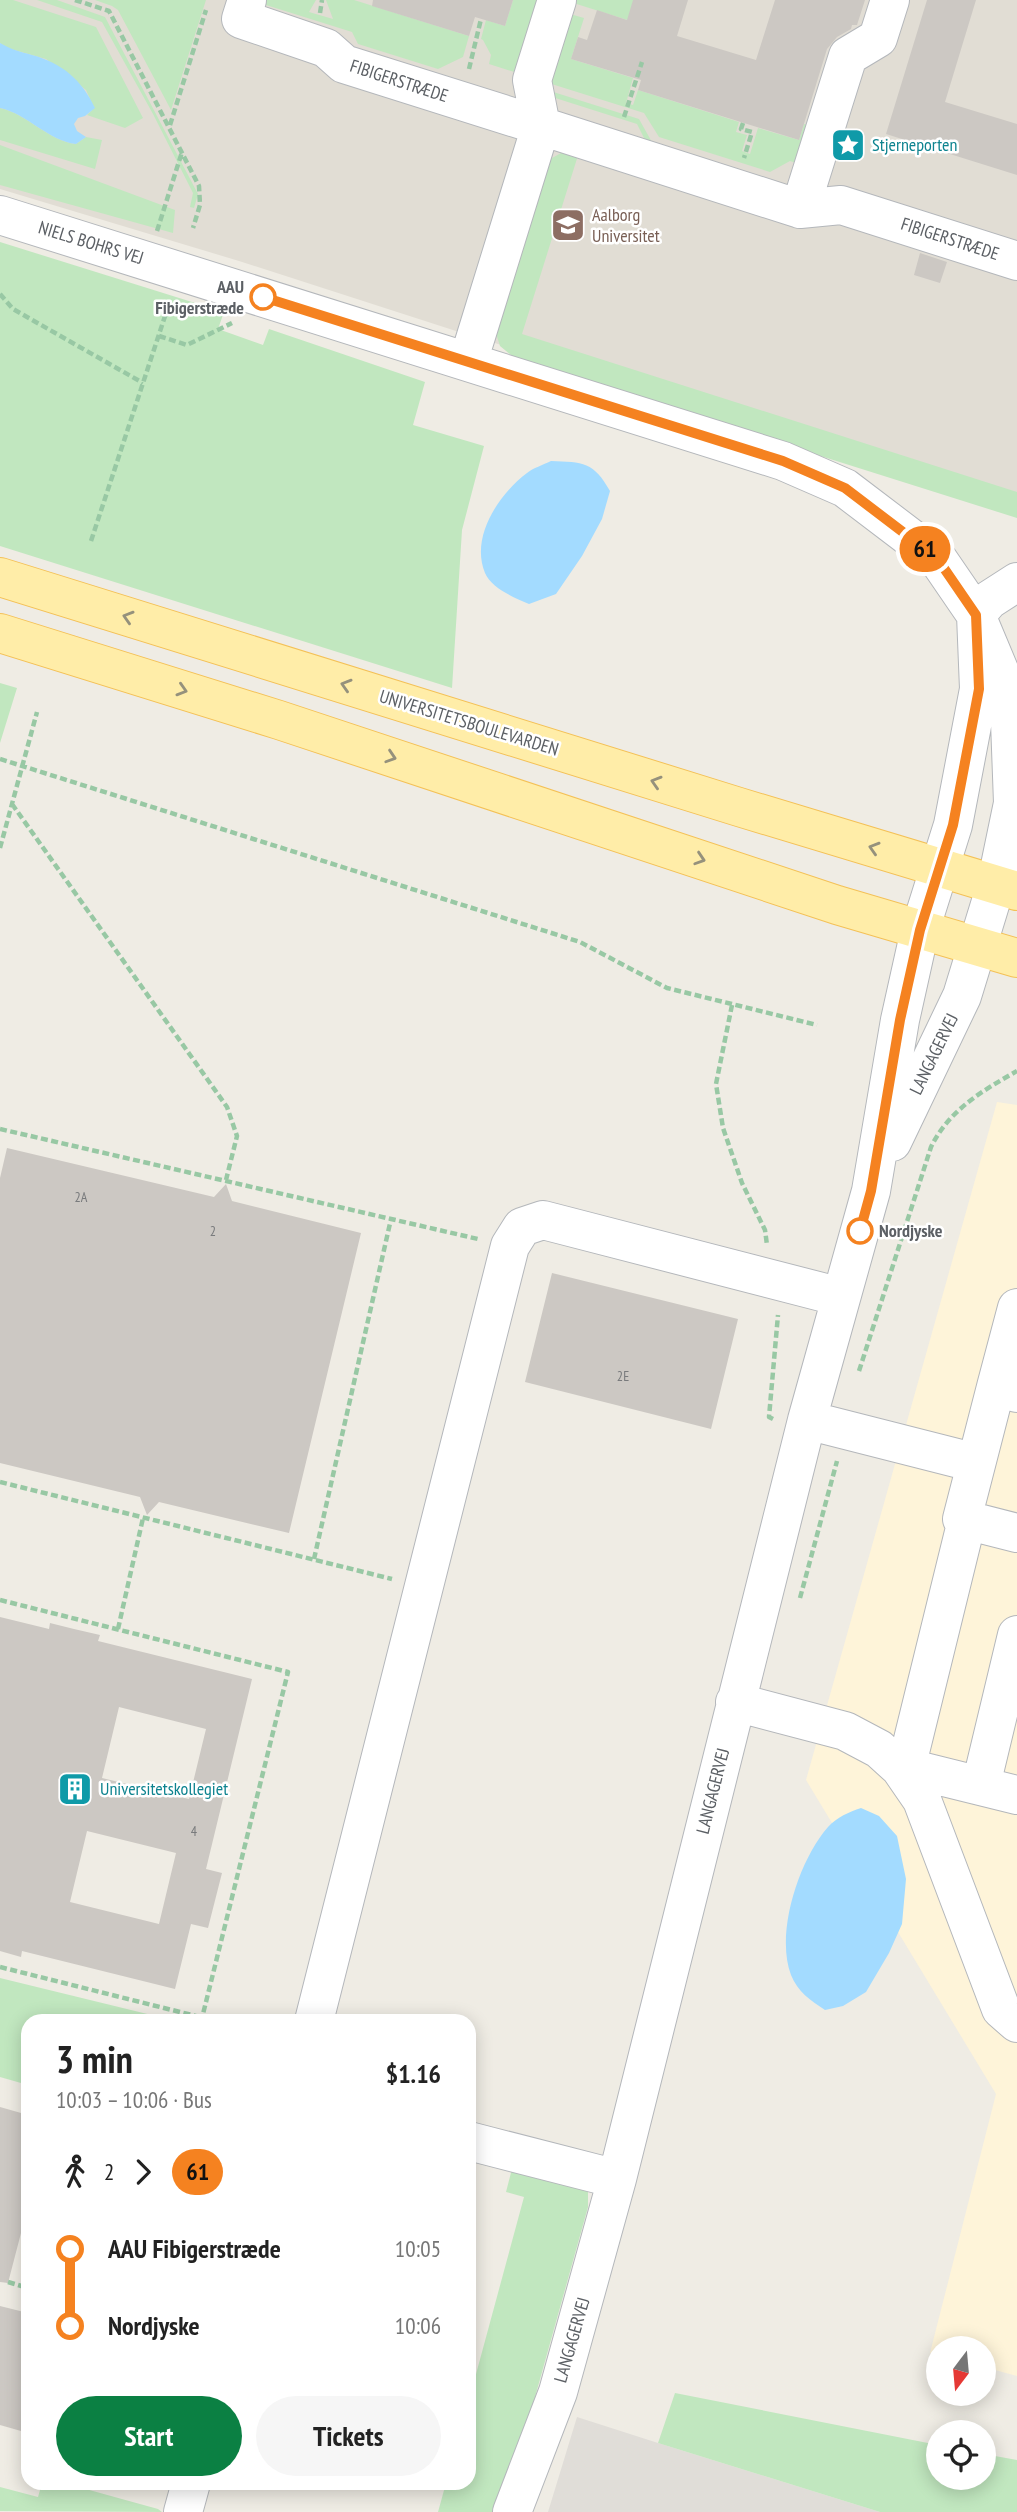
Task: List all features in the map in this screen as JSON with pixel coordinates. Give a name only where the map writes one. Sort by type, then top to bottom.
[{"type":"main road","name":"UNIVERSITETSBOULEVARDEN","points":[[0,577],[726,803],[930,899]]},
{"type":"main road","points":[[0,633],[279,720],[837,905],[930,899],[995,909]]},
{"type":"main road","points":[[930,899],[995,909]]},
{"type":"main road","points":[[995,909],[1017,958]]},
{"type":"street","points":[[468,362],[541,125],[532,80],[557,0]]},
{"type":"street","points":[[800,209],[848,56],[878,38],[890,0]]},
{"type":"street","name":"FIBIGERSTRÆDE","points":[[233,6],[326,48],[344,65],[541,125],[800,209],[841,205],[1017,261]]},
{"type":"street","name":"NIELS BOHRS VEJ","points":[[0,215],[783,461],[845,488],[937,558],[976,615],[1009,694],[1013,803],[995,909]]},
{"type":"street","points":[[930,899],[953,825],[979,689],[976,615],[989,600],[1017,582]]},
{"type":"street","name":"LANGAGERVEJ","points":[[536,2512],[558,2392],[617,2179],[735,1702],[791,1420],[841,1297],[871,1191],[900,1020],[930,899]]},
{"type":"street","name":"LANGAGERVEJ","points":[[871,1191],[962,996],[995,909]]},
{"type":"street","points":[[316,2014],[510,1246],[522,1227],[543,1220],[841,1297]]},
{"type":"street","points":[[1017,1308],[1006,1390],[976,1463],[962,1519],[1017,1533]]},
{"type":"street","points":[[791,1420],[976,1463]]},
{"type":"street","points":[[900,1768],[909,1756],[967,1520]]},
{"type":"street","points":[[981,1785],[1017,1635]]},
{"type":"street","points":[[735,1702],[845,1731],[880,1749],[900,1768],[922,1800],[1001,2009],[1017,2023]]},
{"type":"street","points":[[900,1768],[1017,1795]]},
{"type":"street","points":[[476,2143],[617,2179]]},
{"type":"street","name":"LANGAGERVEJ","points":[[512,2512],[558,2392]]},
{"type":"street","points":[[183,2512],[189,2490]]},
{"type":"path","points":[[75,0],[108,10],[169,126],[200,186],[202,195],[193,228]]},
{"type":"path","points":[[169,126],[233,6]]},
{"type":"path","points":[[472,59],[481,19]]},
{"type":"path","points":[[629,104],[642,61]]},
{"type":"path","points":[[743,123],[741,129],[752,132],[746,153]]},
{"type":"path","points":[[154,242],[182,152]]},
{"type":"path","points":[[0,294],[13,309],[143,383]]},
{"type":"path","points":[[91,541],[169,303]]},
{"type":"path","points":[[159,336],[187,345],[232,323],[236,311]]},
{"type":"path","points":[[0,848],[37,712]]},
{"type":"path","points":[[0,759],[580,942],[667,988],[817,1025]]},
{"type":"path","points":[[12,804],[227,1107],[237,1136],[226,1180]]},
{"type":"path","points":[[732,1005],[716,1084],[723,1128],[742,1183],[765,1230],[772,1280],[780,1296],[769,1417],[791,1420]]},
{"type":"path","points":[[855,1383],[931,1147],[940,1128],[961,1107],[1017,1071]]},
{"type":"path","points":[[0,1129],[510,1246]]},
{"type":"path","points":[[314,1559],[391,1219]]},
{"type":"path","points":[[0,1482],[424,1587]]},
{"type":"path","points":[[118,1630],[144,1518]]},
{"type":"path","points":[[0,1600],[288,1672],[203,2014]]},
{"type":"path","points":[[0,1967],[186,2014]]},
{"type":"path","points":[[8,2283],[21,2286]]},
{"type":"shaded area","name":"Aalborg Universitet","points":[[0,0],[1017,0],[1017,505],[239,261],[0,189],[0,43],[7,22]]},
{"type":"shaded area","points":[[997,1102],[1017,1105],[1017,2376],[996,2370],[996,2336],[934,2336],[996,2094],[806,1780]]},
{"type":"shaded area","points":[[577,2417],[658,2443],[880,2512],[548,2512]]},
{"type":"green space","points":[[0,0],[13,0],[96,27],[143,118],[125,128],[87,115],[94,108],[86,90],[46,59],[7,48],[0,43]]},
{"type":"green space","points":[[37,0],[57,0],[105,17],[198,194],[194,208],[190,207],[193,193],[102,22]]},
{"type":"green space","points":[[95,0],[206,0],[171,110],[118,10]]},
{"type":"green space","points":[[264,0],[316,0],[309,12],[333,19],[326,0],[354,0],[469,36],[463,57],[438,69],[358,44],[352,32],[266,5]]},
{"type":"green space","points":[[513,0],[550,0],[527,76],[489,64],[491,55],[481,39],[486,20],[505,26]]},
{"type":"green space","points":[[567,0],[633,0],[637,23],[567,1]]},
{"type":"green space","points":[[563,12],[584,18],[571,59],[633,78],[626,103],[633,105],[638,90],[739,122],[736,132],[747,135],[742,151],[750,154],[758,128],[799,140],[804,124],[816,127],[809,167],[790,161],[770,172],[659,137],[644,113],[542,81]]},
{"type":"green space","points":[[547,90],[639,119],[653,144],[649,148],[637,124],[549,96]]},
{"type":"green space","points":[[0,108],[66,142],[76,144],[86,137],[102,140],[95,169],[0,140]]},
{"type":"green space","points":[[0,145],[175,210],[173,233],[0,185]]},
{"type":"green space","points":[[570,148],[580,149],[522,334],[1017,492],[1017,518],[517,360],[500,346],[494,327],[545,162]]},
{"type":"green space","points":[[0,242],[224,312],[218,329],[263,345],[269,329],[425,382],[413,425],[484,446],[462,530],[452,688],[0,546]]},
{"type":"green space","points":[[0,683],[17,688],[0,743]]},
{"type":"green space","points":[[0,1978],[147,2014],[21,2014],[21,2083],[0,2077]]},
{"type":"green space","points":[[513,2165],[579,2183],[588,2192],[588,2207],[503,2512],[438,2512],[444,2490],[476,2490],[476,2374],[524,2197],[506,2192]]},
{"type":"green space","points":[[675,2393],[926,2443],[926,2490],[996,2490],[996,2456],[1017,2460],[1017,2512],[880,2512],[658,2443]]},
{"type":"green space","points":[[0,2487],[38,2497],[40,2490],[89,2490],[162,2512],[0,2511]]},
{"type":"water","points":[[0,43],[43,58],[62,68],[77,81],[95,108],[78,118],[74,124],[77,131],[86,137],[76,144],[66,142],[0,108]]},
{"type":"water","points":[[551,461],[580,463],[593,469],[610,491],[602,519],[582,556],[556,594],[529,604],[492,583],[485,573],[481,545],[490,517],[507,492],[529,471]]},
{"type":"water","points":[[861,1808],[879,1816],[897,1836],[906,1879],[902,1924],[866,1992],[843,2006],[825,2010],[801,1991],[791,1975],[786,1939],[788,1918],[799,1877],[817,1841],[835,1820]]},
{"type":"building","points":[[373,0],[513,0],[505,26],[475,17],[469,36],[372,6]]},
{"type":"building","points":[[633,0],[688,0],[677,36],[756,60],[775,0],[865,0],[857,25],[852,25],[851,29],[837,37],[827,49],[799,140],[638,90],[641,80],[571,59],[578,37],[587,40],[597,10],[627,20]]},
{"type":"building","points":[[927,0],[976,0],[945,102],[1017,124],[1017,175],[886,134]]},
{"type":"building","points":[[920,253],[947,262],[940,283],[914,275]]},
{"type":"building","points":[[7,1148],[214,1197],[226,1184],[232,1201],[361,1233],[289,1533],[159,1502],[147,1515],[140,1497],[0,1463],[0,1178]]},
{"type":"building","points":[[552,1273],[738,1319],[711,1429],[525,1382]]},
{"type":"building","name":"Universitetskollegiet","points":[[0,1617],[49,1629],[50,1623],[100,1635],[98,1641],[252,1679],[206,1869],[222,1873],[208,1928],[191,1924],[175,1989],[22,1951],[21,1957],[0,1951]],"holes":[[[119,1707],[206,1729],[189,1799],[102,1778]],[[87,1831],[176,1853],[159,1924],[70,1902]]]},
{"type":"building","points":[[0,2107],[21,2113],[21,2233],[8,2283],[0,2282]]},
{"type":"building","points":[[0,2306],[21,2311],[21,2431],[0,2425]]},
{"type":"bus line","name":"61","points":[[263,297],[783,461],[845,488],[937,558],[976,615],[979,689],[953,825],[920,930],[900,1020],[871,1191],[860,1231]]},
{"type":"place","name":"Stjerneporten","points":[[848,145]]},
{"type":"place","name":"Aalborg Universitet","points":[[568,225]]},
{"type":"place","name":"AAU Fibigerstræde","points":[[263,297]]},
{"type":"place","name":"Nordjyske","points":[[860,1231]]},
{"type":"place","name":"Universitetskollegiet","points":[[75,1789]]}]
